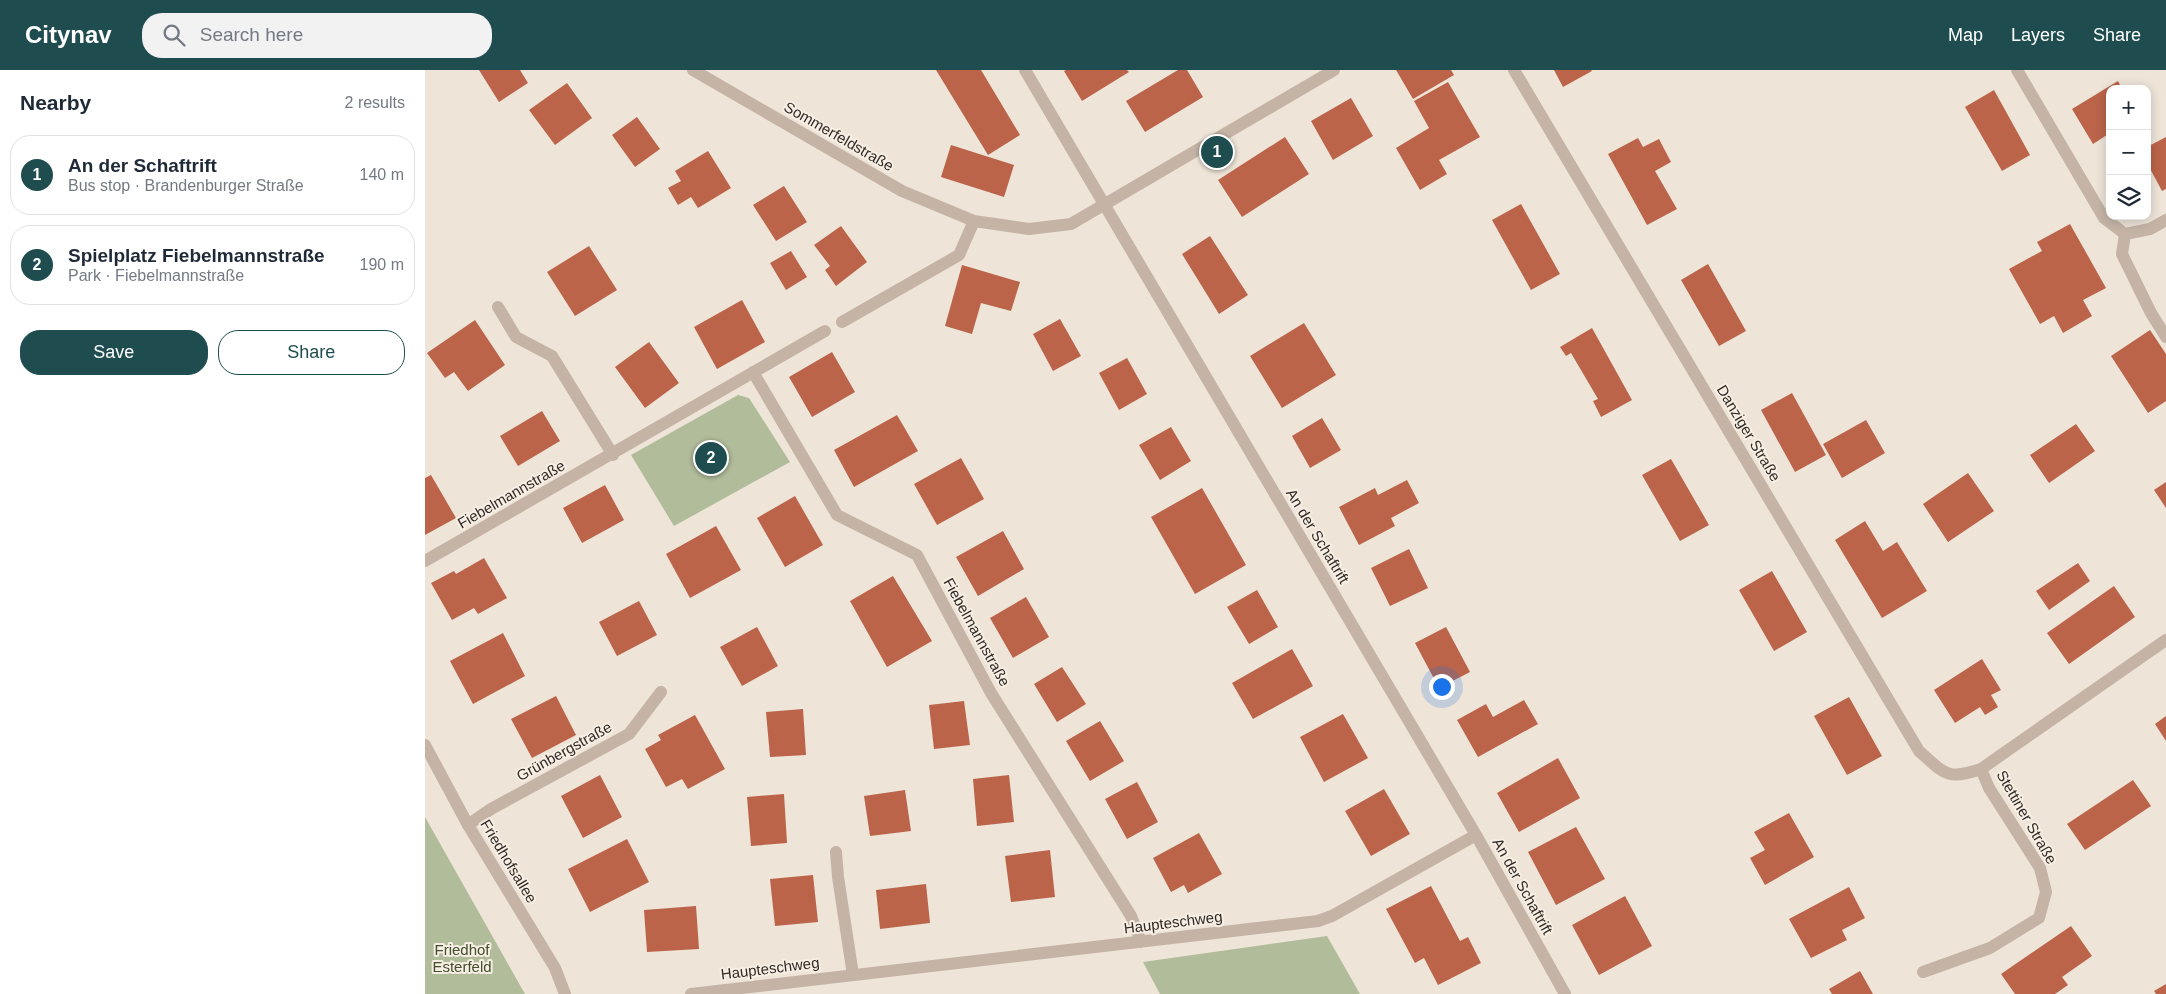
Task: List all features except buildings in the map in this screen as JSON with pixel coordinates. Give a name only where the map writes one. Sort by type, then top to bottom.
[{"type":"street","name":"Sommerfeldstraße","points":[[693,70],[902,191],[974,221],[1029,230],[1071,224],[1333,70]]},
{"type":"street","name":"An der Schaftrift","points":[[1025,70],[1476,835],[1565,994]]},
{"type":"street","name":"Danziger Straße","points":[[1514,70],[1919,751],[1943,773],[1962,776],[1981,769]]},
{"type":"street","points":[[2017,70],[2104,218],[2125,234],[2150,230],[2166,220]]},
{"type":"street","points":[[842,322],[959,255],[974,221]]},
{"type":"street","points":[[2125,234],[2122,254],[2166,338]]},
{"type":"street","points":[[498,307],[516,337],[552,356],[613,455]]},
{"type":"street","name":"Fiebelmannstraße","points":[[425,561],[613,455],[825,331]]},
{"type":"street","name":"Fiebelmannstraße","points":[[753,372],[837,515],[917,555],[991,693],[1131,916],[1141,942]]},
{"type":"street","name":"Stettiner Straße","points":[[1923,972],[1990,948],[2039,918],[2046,892],[2040,868],[1989,788],[1981,769],[2166,640]]},
{"type":"street","name":"Grünbergstraße","points":[[468,825],[491,809],[629,734],[661,692]]},
{"type":"street","name":"Friedhofsallee","points":[[425,745],[468,825],[555,968],[565,994]]},
{"type":"street","name":"Haupteschweg","points":[[691,994],[1318,920],[1332,916],[1476,835]]},
{"type":"street","points":[[836,852],[853,975]]},
{"type":"green space","points":[[738,395],[749,398],[790,462],[674,526],[631,455]]},
{"type":"green space","name":"Friedhof Esterfeld","points":[[425,817],[525,994],[425,994]]},
{"type":"green space","points":[[1327,936],[1360,994],[1160,994],[1143,962]]},
{"type":"place","name":"An der Schaftrift","points":[[1217,152]]},
{"type":"place","name":"Spielplatz Fiebelmannstraße","points":[[711,458]]}]
